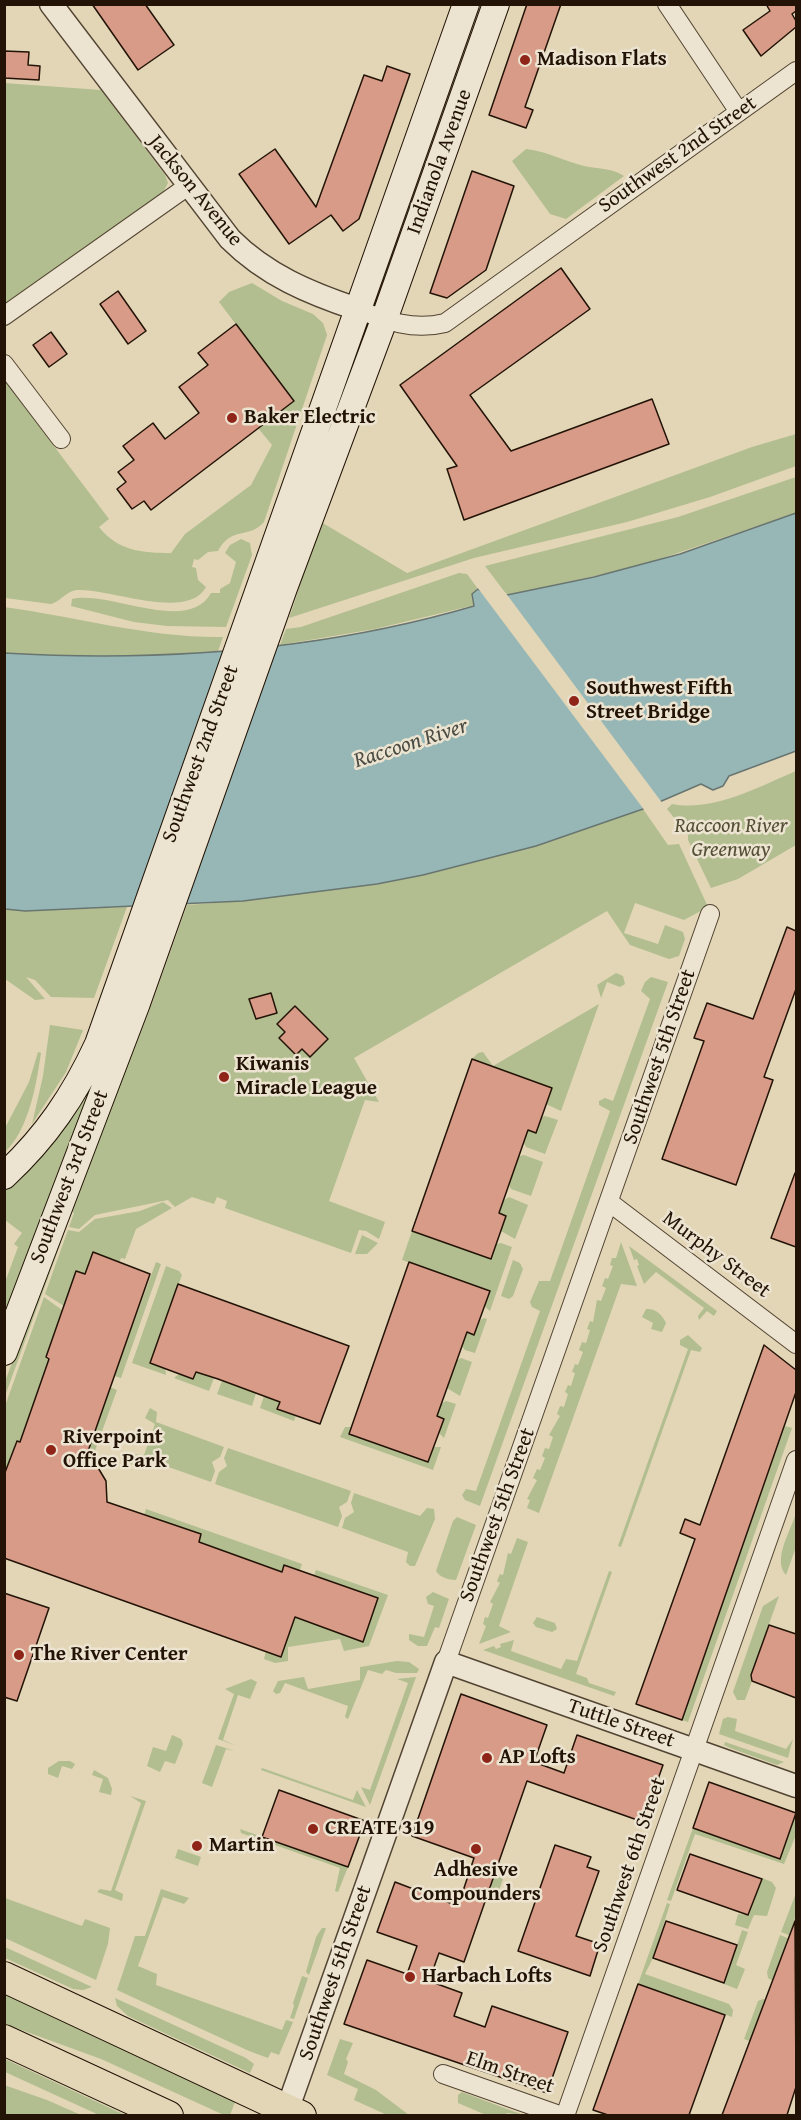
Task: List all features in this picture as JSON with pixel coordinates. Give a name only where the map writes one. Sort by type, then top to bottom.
[{"type":"main road","name":"Indianola Avenue","points":[[357,309],[466,4]]},
{"type":"main road","name":"Indianola Avenue","points":[[384,320],[496,4]]},
{"type":"main road","name":"Southwest 2nd Street","points":[[4,1176],[24,1158],[65,1108],[125,1003],[272,590],[357,309]]},
{"type":"main road","name":"Southwest 2nd Street","points":[[272,590],[384,320]]},
{"type":"main road","name":"Southwest 3rd Street","points":[[4,1352],[125,1003]]},
{"type":"main road","points":[[4,1977],[291,2113]]},
{"type":"main road","points":[[4,2040],[168,2115]]},
{"type":"street","name":"Jackson Avenue","points":[[51,4],[220,228],[251,259],[291,283],[384,320]]},
{"type":"street","points":[[667,4],[739,112]]},
{"type":"street","name":"Southwest 2nd Street","points":[[384,320],[426,328],[445,323],[796,71]]},
{"type":"street","points":[[4,316],[188,186]]},
{"type":"street","points":[[4,364],[61,439]]},
{"type":"street","name":"Southwest 5th Street","points":[[291,2113],[446,1662],[710,914]]},
{"type":"street","name":"Murphy Street","points":[[609,1202],[796,1344]]},
{"type":"street","name":"Southwest 6th Street","points":[[563,2115],[796,1460]]},
{"type":"street","name":"Tuttle Street","points":[[446,1662],[796,1786]]},
{"type":"street","name":"Elm Street","points":[[442,2074],[563,2115]]},
{"type":"green space","points":[[4,83],[101,90],[165,175],[168,183],[162,194],[4,307]]},
{"type":"green space","points":[[526,149],[547,153],[583,166],[613,171],[624,176],[566,219],[550,214],[512,161]]},
{"type":"green space","points":[[252,283],[282,301],[313,314],[323,323],[327,335],[264,522],[253,530],[229,538],[218,551],[208,552],[198,560],[194,559],[192,567],[196,568],[198,580],[206,587],[197,597],[183,602],[148,601],[79,590],[51,604],[5,598],[4,380],[109,519],[99,527],[106,535],[131,549],[171,553],[185,534],[251,485],[272,445],[258,428],[294,401],[219,302],[229,292]]},
{"type":"green space","points":[[796,434],[796,466],[710,497],[627,522],[474,558],[289,618],[321,522],[407,573],[752,447]]},
{"type":"green space","points":[[796,477],[796,513],[636,567],[507,595],[485,566],[678,517]]},
{"type":"green space","points":[[241,539],[250,543],[252,555],[226,627],[167,626],[134,622],[71,606],[72,599],[88,598],[167,611],[185,610],[200,605],[211,593],[220,593],[220,589],[230,583],[236,562],[225,553],[230,545]]},
{"type":"green space","points":[[459,573],[467,574],[478,589],[472,594],[475,605],[375,629],[280,645],[286,629],[301,627]]},
{"type":"green space","points":[[4,607],[140,631],[223,637],[218,651],[191,653],[111,656],[5,653]]},
{"type":"green space","name":"Raccoon River Greenway","points":[[796,771],[796,845],[738,879],[711,888],[688,840],[688,835],[667,809],[672,804],[688,806],[720,801],[751,791]]},
{"type":"green space","name":"Raccoon River Greenway","points":[[643,809],[668,845],[679,844],[708,907],[684,920],[635,903],[624,933],[658,944],[665,925],[683,932],[685,939],[679,956],[669,959],[630,945],[607,911],[354,1058],[379,1102],[365,1100],[329,1201],[385,1222],[379,1239],[366,1231],[359,1230],[351,1253],[225,1208],[227,1201],[217,1197],[214,1204],[192,1197],[175,1207],[168,1200],[95,1215],[79,1229],[69,1227],[74,1213],[72,1212],[5,1396],[4,1384],[130,1051],[152,1003],[187,905],[305,893],[418,874],[530,846]]},
{"type":"green space","points":[[127,907],[94,998],[51,997],[35,980],[26,977],[45,999],[35,1000],[5,979],[4,909],[25,911]]},
{"type":"green space","points":[[616,973],[623,976],[625,984],[620,987],[607,982],[601,998],[597,985]]},
{"type":"green space","points":[[651,977],[668,982],[480,1506],[465,1500],[462,1495],[466,1489],[476,1491],[540,1311],[532,1307],[530,1302],[539,1281],[550,1281],[610,1111],[599,1105],[599,1101],[605,1098],[613,1101],[650,999],[641,991],[645,982]]},
{"type":"green space","points":[[599,1004],[561,1111],[546,1104],[552,1088],[472,1059],[478,1053],[483,1052],[493,1066]]},
{"type":"green space","points":[[50,1025],[83,1030],[66,1072],[32,1124],[43,1076]]},
{"type":"green space","points":[[38,1052],[41,1053],[37,1079],[26,1119],[5,1152],[5,1128],[29,1082]]},
{"type":"green space","points":[[103,1060],[5,1326],[4,1285],[18,1247],[14,1244],[22,1233],[5,1220],[5,1189],[14,1182]]},
{"type":"green space","points":[[542,1117],[558,1120],[545,1154],[526,1147],[524,1143],[528,1130],[536,1133]]},
{"type":"green space","points":[[524,1155],[543,1162],[531,1196],[511,1189],[509,1185],[519,1156]]},
{"type":"green space","points":[[509,1197],[528,1205],[515,1239],[501,1231],[499,1213],[504,1200]]},
{"type":"green space","points":[[163,1202],[172,1208],[136,1229],[125,1259],[121,1258],[119,1263],[93,1253],[85,1274],[76,1271],[64,1306],[45,1294],[68,1230],[79,1232],[95,1219],[140,1211]]},
{"type":"green space","points":[[412,1231],[490,1259],[496,1244],[501,1243],[512,1247],[490,1311],[484,1306],[489,1291],[402,1260]]},
{"type":"green space","points":[[362,1235],[378,1243],[367,1254],[355,1254]]},
{"type":"green space","points":[[621,1242],[637,1286],[621,1284],[539,1513],[527,1508],[530,1500],[527,1499],[537,1480],[533,1478],[537,1469],[540,1470],[545,1458],[542,1456],[545,1448],[549,1449],[553,1437],[549,1435],[560,1416],[557,1414],[560,1406],[564,1407],[568,1394],[565,1392],[568,1385],[571,1386],[575,1373],[572,1372],[575,1364],[578,1365],[583,1352],[579,1350],[582,1342],[586,1343],[590,1330],[587,1329],[590,1321],[593,1322],[597,1300],[601,1301],[606,1288],[602,1286],[605,1278],[608,1279],[613,1266],[610,1265],[612,1258],[616,1258]]},
{"type":"green space","points":[[629,1246],[717,1311],[714,1316],[707,1311],[699,1320],[698,1316],[704,1308],[656,1272],[644,1284],[637,1266],[639,1265],[637,1259],[634,1260]]},
{"type":"green space","points":[[513,1260],[520,1263],[523,1269],[513,1296],[509,1299],[501,1296]]},
{"type":"green space","points":[[156,1262],[161,1264],[121,1378],[114,1376]]},
{"type":"green space","points":[[166,1266],[179,1271],[182,1275],[150,1362],[165,1368],[166,1375],[132,1363]]},
{"type":"green space","points":[[44,1297],[62,1310],[46,1357],[49,1359],[20,1442],[16,1441],[5,1475],[5,1406]]},
{"type":"green space","points":[[646,1309],[658,1312],[662,1317],[666,1323],[662,1332],[651,1329],[653,1323],[642,1317]]},
{"type":"green space","points":[[487,1319],[475,1353],[465,1350],[462,1346],[467,1332],[474,1335],[480,1320]]},
{"type":"green space","points":[[688,1335],[702,1348],[700,1352],[691,1350],[621,1547],[618,1546],[688,1349],[680,1345],[680,1340]]},
{"type":"green space","points":[[461,1358],[472,1362],[460,1396],[447,1388],[457,1360]]},
{"type":"green space","points":[[196,1372],[214,1378],[209,1391],[174,1378],[179,1374]]},
{"type":"green space","points":[[222,1381],[256,1393],[252,1406],[217,1394]]},
{"type":"green space","points":[[110,1387],[117,1390],[92,1459],[98,1466],[85,1458]]},
{"type":"green space","points":[[264,1396],[280,1402],[278,1408],[296,1415],[294,1421],[260,1408]]},
{"type":"green space","points":[[446,1401],[456,1404],[444,1438],[439,1433],[444,1419],[437,1416],[442,1403]]},
{"type":"green space","points":[[150,1408],[157,1412],[156,1422],[224,1447],[220,1457],[212,1462],[215,1471],[211,1482],[143,1458],[138,1466],[130,1464],[131,1454],[144,1455],[155,1424],[145,1418]]},
{"type":"green space","points":[[785,1426],[792,1428],[688,1722],[682,1720]]},
{"type":"green space","points":[[345,1427],[351,1427],[349,1434],[428,1462],[434,1447],[441,1447],[433,1470],[340,1437]]},
{"type":"green space","points":[[228,1448],[351,1491],[347,1502],[339,1507],[342,1516],[338,1527],[215,1484],[219,1472],[227,1466],[224,1458]]},
{"type":"green space","points":[[354,1493],[420,1516],[427,1508],[434,1509],[435,1519],[415,1566],[410,1566],[406,1562],[408,1552],[342,1528],[345,1518],[354,1512],[351,1503]]},
{"type":"green space","points":[[146,1509],[302,1564],[300,1570],[285,1565],[282,1572],[199,1542],[201,1534],[144,1515]]},
{"type":"green space","points":[[796,1513],[796,1547],[786,1575],[782,1569],[782,1553]]},
{"type":"green space","points":[[457,1517],[476,1525],[456,1580],[444,1578],[436,1571],[453,1521]]},
{"type":"green space","points":[[517,1538],[528,1542],[499,1626],[511,1632],[479,1644],[486,1626],[483,1624],[485,1617],[488,1618],[493,1604],[490,1602],[500,1583],[497,1581],[500,1574],[503,1575],[508,1553],[511,1554]]},
{"type":"green space","points":[[316,1570],[388,1595],[369,1646],[344,1651],[340,1639],[288,1647],[288,1661],[275,1663],[264,1659],[266,1651],[281,1657],[295,1617],[363,1642],[378,1598],[314,1575]]},
{"type":"green space","points":[[609,1571],[612,1572],[576,1674],[587,1678],[589,1683],[616,1692],[614,1696],[483,1650],[494,1646],[496,1649],[501,1647],[500,1644],[514,1640],[511,1651],[561,1669],[566,1659],[577,1661]]},
{"type":"green space","points":[[433,1592],[449,1599],[439,1628],[435,1627],[427,1646],[418,1646],[409,1640],[409,1634],[424,1637],[434,1606],[428,1604],[426,1597]]},
{"type":"green space","points":[[779,1596],[751,1675],[752,1681],[745,1700],[737,1700],[733,1692],[763,1606]]},
{"type":"green space","points":[[537,1617],[555,1623],[557,1629],[552,1632],[536,1627],[533,1623]]},
{"type":"green space","points":[[397,1661],[409,1662],[419,1669],[417,1673],[396,1673],[386,1670],[382,1674],[368,1670],[348,1719],[345,1717],[348,1706],[285,1683],[280,1693],[276,1694],[273,1691],[278,1681],[304,1677],[308,1689],[360,1680],[360,1667]]},
{"type":"green space","points":[[416,1677],[370,1805],[361,1787],[370,1790],[408,1683],[397,1679]]},
{"type":"green space","points":[[251,1679],[257,1682],[250,1699],[238,1695],[223,1740],[237,1746],[218,1739],[234,1694],[225,1689]]},
{"type":"green space","points":[[728,1717],[737,1719],[735,1731],[786,1749],[793,1739],[788,1758],[719,1734],[723,1719]]},
{"type":"green space","points":[[172,1735],[181,1739],[183,1744],[175,1764],[165,1761],[160,1772],[147,1766],[153,1747],[166,1751]]},
{"type":"green space","points":[[725,1742],[784,1762],[777,1765],[730,1748],[724,1745]]},
{"type":"green space","points":[[216,1745],[235,1751],[226,1749],[212,1787],[202,1783]]},
{"type":"green space","points":[[59,1761],[70,1761],[75,1764],[72,1769],[62,1766],[58,1778],[48,1774],[48,1768]]},
{"type":"green space","points":[[262,1768],[353,1800],[357,1790],[366,1807],[261,1770]]},
{"type":"green space","points":[[94,1770],[108,1778],[112,1789],[111,1795],[99,1792],[103,1779],[92,1775]]},
{"type":"green space","points":[[130,1796],[146,1801],[115,1890],[123,1894],[122,1901],[97,1892],[100,1889],[111,1891],[141,1803]]},
{"type":"green space","points":[[796,1813],[796,1835],[784,1864],[695,1834],[671,1901],[667,1900],[693,1828],[779,1859]]},
{"type":"green space","points":[[240,1829],[348,1867],[338,1892],[335,1891],[340,1868],[241,1833]]},
{"type":"green space","points":[[178,1849],[201,1857],[198,1866],[175,1858]]},
{"type":"green space","points":[[497,1866],[504,1876],[500,1889],[493,1899],[485,1902]]},
{"type":"green space","points":[[762,1878],[772,1882],[776,1888],[767,1916],[754,1915],[748,1929],[735,1925],[738,1914],[749,1915]]},
{"type":"green space","points":[[161,1889],[189,1898],[184,1904],[163,1897],[138,1966],[157,1974],[156,1985],[282,2030],[286,2020],[293,2022],[279,2055],[271,2052],[268,2058],[249,2051],[117,1990],[135,1936],[145,1936]]},
{"type":"green space","points":[[796,1893],[796,1915],[792,1928],[796,1930],[796,1938],[781,1932]]},
{"type":"green space","points":[[5,1898],[82,1926],[85,1919],[110,1928],[108,1944],[96,1980],[5,1938]]},
{"type":"green space","points":[[667,1903],[670,1904],[653,1958],[645,1974],[729,2004],[733,2010],[732,2017],[638,1984]]},
{"type":"green space","points":[[322,1928],[326,1928],[309,1975],[306,1972],[316,1937]]},
{"type":"green space","points":[[742,1930],[748,1932],[736,1965],[745,1969],[737,1989],[724,1984]]},
{"type":"green space","points":[[780,1935],[790,1939],[773,1981],[768,1978],[767,1972]]},
{"type":"green space","points":[[5,1947],[92,1987],[83,1990],[73,1989],[5,1958]]},
{"type":"green space","points":[[302,1976],[308,1978],[294,2019],[290,2018]]},
{"type":"green space","points":[[5,1994],[235,2102],[230,2115],[224,2115],[101,2059],[5,2024]]},
{"type":"green space","points":[[115,1998],[246,2058],[254,2064],[250,2073],[128,2016],[117,2006]]},
{"type":"green space","points":[[766,2000],[760,2045],[744,2039],[758,2001]]},
{"type":"green space","points":[[340,2039],[353,2043],[346,2059],[348,2062],[344,2074],[376,2090],[409,2115],[387,2115],[354,2100],[358,2089],[327,2075]]},
{"type":"green space","points":[[5,2059],[125,2115],[99,2115],[5,2072]]},
{"type":"green space","points":[[4,2085],[47,2100],[81,2115],[5,2115]]},
{"type":"green space","points":[[462,2092],[523,2115],[507,2113],[505,2115],[486,2115],[458,2103],[458,2095]]},
{"type":"water","name":"Raccoon River","points":[[796,513],[796,751],[729,776],[723,786],[713,790],[701,784],[643,809],[536,846],[423,875],[377,884],[243,901],[25,911],[5,909],[4,653],[123,656],[182,654],[301,643],[359,633],[474,606],[472,594],[478,589],[491,596],[507,595],[594,577],[680,554]]},
{"type":"pier","name":"Southwest Fifth Street Bridge","points":[[477,587],[492,593],[505,592],[663,804],[645,811]]},
{"type":"building","points":[[92,4],[145,4],[174,45],[138,70]]},
{"type":"building","name":"Madison Flats","points":[[527,4],[561,4],[525,107],[533,110],[526,128],[489,115]]},
{"type":"building","points":[[766,4],[796,4],[796,11],[792,14],[796,27],[761,56],[743,30],[770,11]]},
{"type":"building","points":[[4,51],[29,52],[28,65],[40,66],[39,80],[4,78]]},
{"type":"building","points":[[387,66],[410,74],[359,219],[343,231],[331,215],[289,244],[239,174],[275,149],[316,207],[364,75],[382,81]]},
{"type":"building","points":[[472,171],[514,186],[486,270],[447,298],[430,293]]},
{"type":"building","points":[[561,268],[590,309],[470,395],[511,451],[652,399],[669,444],[464,520],[447,469],[457,466],[400,385]]},
{"type":"building","points":[[118,291],[146,331],[128,344],[100,304]]},
{"type":"building","name":"Baker Electric","points":[[236,324],[294,401],[151,510],[144,501],[132,509],[117,489],[126,482],[118,472],[134,460],[123,446],[153,423],[165,439],[199,413],[179,387],[208,365],[198,353]]},
{"type":"building","points":[[51,332],[67,354],[49,367],[33,345]]},
{"type":"building","points":[[787,927],[796,931],[796,989],[764,1077],[773,1080],[736,1185],[662,1159],[704,1041],[694,1038],[707,1003],[753,1019]]},
{"type":"building","points":[[271,993],[277,1013],[256,1019],[249,999]]},
{"type":"building","points":[[295,1006],[328,1039],[310,1057],[302,1049],[296,1055],[279,1038],[285,1032],[277,1024]]},
{"type":"building","points":[[472,1059],[552,1088],[536,1133],[528,1130],[499,1213],[506,1216],[491,1259],[412,1231]]},
{"type":"building","points":[[796,1174],[796,1247],[771,1238]]},
{"type":"building","name":"Riverpoint Office Park","points":[[93,1252],[150,1274],[86,1457],[97,1466],[106,1481],[107,1502],[201,1534],[199,1542],[282,1572],[284,1565],[378,1598],[363,1642],[295,1617],[281,1657],[4,1558],[4,1475],[17,1441],[20,1442],[76,1271],[85,1274]]},
{"type":"building","points":[[409,1262],[490,1291],[474,1335],[467,1332],[437,1416],[444,1419],[428,1462],[349,1434]]},
{"type":"building","points":[[178,1284],[349,1346],[320,1424],[277,1409],[280,1402],[218,1379],[196,1372],[193,1379],[150,1363]]},
{"type":"building","points":[[764,1345],[796,1370],[796,1392],[682,1720],[636,1704],[695,1539],[680,1533],[685,1519],[700,1525]]},
{"type":"building","name":"The River Center","points":[[4,1593],[49,1608],[17,1701],[4,1697]]},
{"type":"building","points":[[769,1625],[796,1634],[796,1698],[752,1681],[751,1675]]},
{"type":"building","points":[[461,1694],[547,1725],[534,1762],[564,1773],[577,1735],[663,1765],[643,1822],[527,1781],[464,1962],[439,1953],[429,1981],[462,1993],[454,2016],[485,2027],[492,2006],[568,2032],[547,2093],[344,2024],[367,1960],[407,1974],[417,1946],[377,1932],[395,1882],[458,1906],[474,1858],[412,1836]]},
{"type":"building","points":[[709,1782],[796,1813],[780,1859],[693,1828]]},
{"type":"building","name":"CREATE 319","points":[[279,1790],[365,1821],[348,1867],[262,1837]]},
{"type":"building","points":[[555,1845],[591,1857],[587,1867],[599,1871],[576,1936],[600,1944],[590,1976],[518,1951]]},
{"type":"building","points":[[690,1854],[762,1879],[748,1915],[677,1890]]},
{"type":"building","points":[[666,1921],[737,1945],[724,1983],[653,1958]]},
{"type":"building","points":[[795,1921],[796,2087],[787,2115],[722,2115]]},
{"type":"building","points":[[638,1984],[725,2015],[689,2115],[608,2115],[593,2110]]},
{"type":"place","name":"Madison Flats","points":[[525,60]]},
{"type":"place","name":"Baker Electric","points":[[232,418]]},
{"type":"place","name":"Southwest Fifth Street Bridge","points":[[574,701]]},
{"type":"place","name":"Kiwanis Miracle League","points":[[224,1077]]},
{"type":"place","name":"Riverpoint Office Park","points":[[51,1450]]},
{"type":"place","name":"The River Center","points":[[19,1655]]},
{"type":"place","name":"AP Lofts","points":[[487,1758]]},
{"type":"place","name":"CREATE 319","points":[[313,1829]]},
{"type":"place","name":"Martin","points":[[197,1846]]},
{"type":"place","name":"Adhesive Compounders","points":[[476,1849]]},
{"type":"place","name":"Harbach Lofts","points":[[410,1977]]}]
